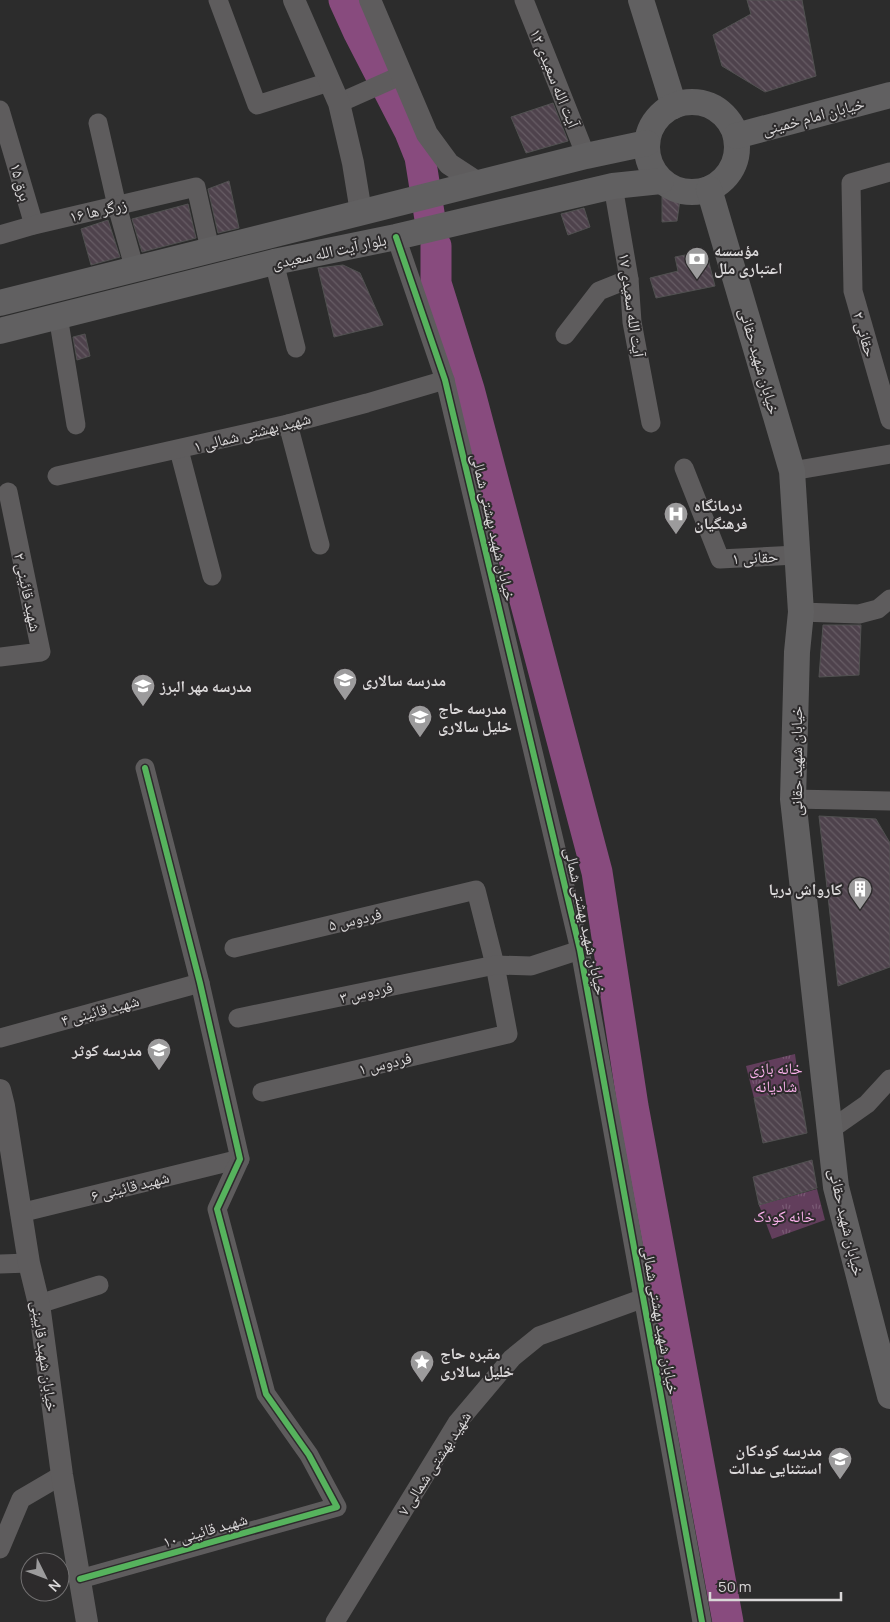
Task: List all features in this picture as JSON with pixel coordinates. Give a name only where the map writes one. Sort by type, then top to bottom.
[{"type":"main road","points":[[641,0],[674,106]]},
{"type":"main road","name":"خیابان امام خمینی","points":[[736,136],[890,95]]},
{"type":"main road","points":[[686,103],[711,106],[722,113],[736,136],[735,160],[729,172],[720,182],[709,189],[684,192],[671,188],[661,181],[652,170],[647,157],[649,131],[655,121],[663,112],[674,106],[686,103]]},
{"type":"main road","name":"بلوار آیت الله سعیدی","points":[[0,303],[586,156],[647,143]]},
{"type":"main road","name":"بلوار آیت الله سعیدی","points":[[0,331],[274,262],[396,237],[613,186],[661,181]]},
{"type":"main road","name":"خیابان شهید حقانی","points":[[709,189],[792,471],[800,612],[797,652],[793,799],[836,1186],[890,1396]]},
{"type":"street","points":[[218,0],[257,105],[329,82]]},
{"type":"street","points":[[294,0],[339,103],[354,163],[361,212]]},
{"type":"street","points":[[370,0],[427,134],[449,164],[478,183]]},
{"type":"street","name":"آیت الله سعیدی ۱۲","points":[[524,0],[586,156]]},
{"type":"street","points":[[339,103],[402,75]]},
{"type":"street","name":"برق ۱۵","points":[[0,110],[34,226]]},
{"type":"street","points":[[98,123],[116,206],[134,270]]},
{"type":"street","name":"حقانی ۲","points":[[890,172],[851,183],[853,291],[890,420]]},
{"type":"street","name":"آیت الله سعیدی ۱۷","points":[[613,186],[630,280],[632,322],[651,423]]},
{"type":"street","name":"زرگر ها ۱۶","points":[[0,235],[196,187],[210,249]]},
{"type":"street","name":"خیابان شهید بهشتی شمالی","points":[[396,237],[445,380],[580,950],[702,1622]]},
{"type":"street","points":[[274,262],[296,348]]},
{"type":"street","points":[[565,335],[599,291],[630,280]]},
{"type":"street","points":[[58,316],[76,425]]},
{"type":"street","name":"شهید بهشتی شمالی ۱","points":[[57,476],[288,424],[445,380]]},
{"type":"street","points":[[288,424],[320,545]]},
{"type":"street","points":[[179,450],[212,576]]},
{"type":"street","points":[[792,471],[890,454]]},
{"type":"street","name":"حقانی ۱","points":[[684,468],[720,559],[797,555]]},
{"type":"street","name":"شهید قائینی ۲","points":[[0,657],[41,652],[8,492]]},
{"type":"street","points":[[800,612],[859,614],[878,609],[890,599]]},
{"type":"street","points":[[145,768],[200,983],[240,1159]]},
{"type":"street","points":[[793,799],[890,801]]},
{"type":"street","name":"فردوس ۵","points":[[234,948],[476,890],[495,965]]},
{"type":"street","name":"فردوس ۳","points":[[238,1018],[495,965],[531,966],[580,950]]},
{"type":"street","name":"فردوس ۱","points":[[262,1092],[508,1034],[495,965]]},
{"type":"street","name":"شهید قائینی ۴","points":[[0,1038],[200,983]]},
{"type":"street","points":[[830,1130],[867,1104],[890,1079]]},
{"type":"street","name":"خیابان شهید قایینی","points":[[1,1101],[29,1263],[39,1304],[62,1475],[86,1622]]},
{"type":"street","name":"شهید قائینی ۶","points":[[20,1213],[240,1159]]},
{"type":"street","name":"شهید قائینی ۱۰","points":[[80,1579],[337,1507],[309,1455],[266,1394],[217,1209],[240,1159]]},
{"type":"street","points":[[0,1264],[29,1263]]},
{"type":"street","points":[[39,1304],[99,1285]]},
{"type":"street","name":"شهید بهشتی شمالی ۷","points":[[335,1622],[457,1423],[512,1358],[539,1336],[644,1298]]},
{"type":"street","points":[[0,1549],[21,1499],[62,1475]]},
{"type":"green space","name":"خانه بازی شادیانه","points":[[795,1054],[800,1091],[754,1098],[746,1066]]},
{"type":"green space","name":"خانه کودک","points":[[817,1189],[825,1220],[772,1239],[759,1205]]},
{"type":"building","points":[[747,0],[802,0],[816,76],[765,92],[722,66],[713,35],[751,14]]},
{"type":"building","points":[[553,103],[568,141],[526,153],[511,117]]},
{"type":"building","points":[[229,181],[239,228],[218,233],[208,189]]},
{"type":"building","points":[[672,191],[681,193],[677,221],[662,222],[662,196]]},
{"type":"building","points":[[188,204],[196,238],[142,252],[132,219]]},
{"type":"building","points":[[584,208],[590,227],[568,235],[561,214]]},
{"type":"building","points":[[108,220],[120,257],[91,265],[81,229]]},
{"type":"building","points":[[706,251],[715,286],[656,298],[650,278],[678,271],[675,257]]},
{"type":"building","points":[[343,265],[360,273],[383,325],[334,337],[318,268]]},
{"type":"building","points":[[85,334],[90,356],[77,360],[73,337]]},
{"type":"building","points":[[823,625],[861,625],[859,675],[819,677]]},
{"type":"building","name":"کارواش دریا","points":[[819,816],[876,819],[890,843],[890,967],[838,986]]},
{"type":"building","points":[[800,1091],[807,1133],[763,1143],[754,1098]]},
{"type":"building","points":[[812,1160],[817,1188],[759,1205],[753,1177]]},
{"type":"waterway","points":[[344,0],[410,132],[420,157],[430,219]]},
{"type":"waterway","points":[[436,246],[436,283],[469,389],[597,872],[633,1106],[728,1622]]},
{"type":"cycle path","points":[[396,237],[445,380],[580,950],[702,1622]]},
{"type":"cycle path","points":[[80,1579],[337,1507],[309,1455],[266,1394],[217,1209],[240,1159],[200,983],[145,768]]},
{"type":"place","name":"مؤسسه اعتباری ملل","points":[[697,280]]},
{"type":"place","name":"درمانگاه فرهنگیان","points":[[676,535]]},
{"type":"place","name":"مدرسه سالاری","points":[[345,701]]},
{"type":"place","name":"مدرسه مهر البرز","points":[[143,707]]},
{"type":"place","name":"مدرسه حاج خلیل سالاری","points":[[420,738]]},
{"type":"place","name":"کارواش دریا","points":[[860,910]]},
{"type":"place","name":"مدرسه کوثر","points":[[159,1071]]},
{"type":"place","name":"مقبره حاج خلیل سالاری","points":[[422,1383]]},
{"type":"place","name":"مدرسه کودکان استثنایی عدالت","points":[[840,1480]]}]
